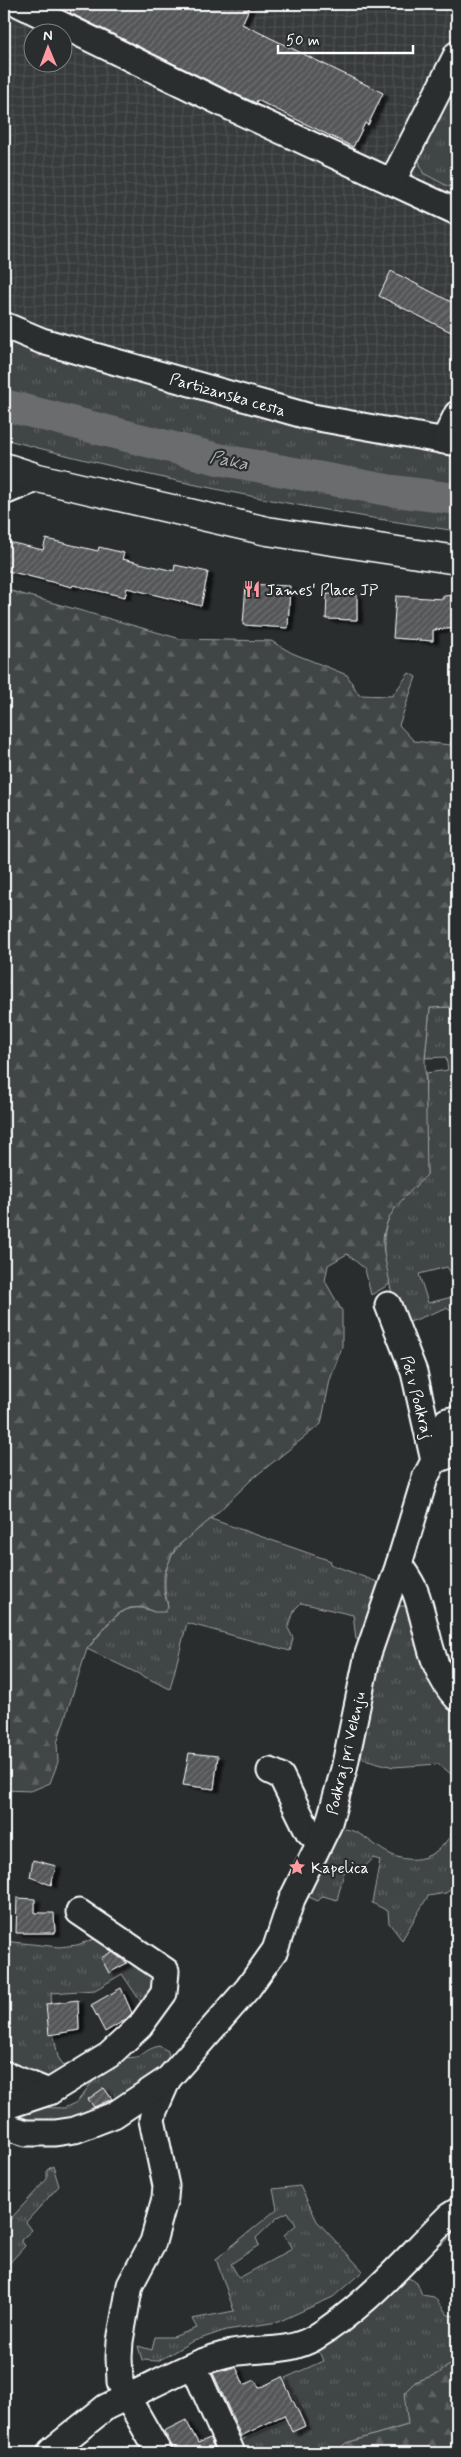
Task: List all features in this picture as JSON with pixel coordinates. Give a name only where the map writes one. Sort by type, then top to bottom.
[{"type":"main road","points":[[4,468],[38,478],[267,531],[457,560]]},
{"type":"street","points":[[19,4],[232,108],[457,212]]},
{"type":"street","points":[[392,182],[457,54]]},
{"type":"street","name":"Partizanska cesta","points":[[4,325],[42,341],[307,416],[450,442]]},
{"type":"street","points":[[450,442],[457,414]]},
{"type":"street","points":[[4,492],[38,478]]},
{"type":"street","name":"Pot v Podkraj","points":[[388,1305],[414,1372],[434,1461]]},
{"type":"street","name":"Podkraj pri Velenju","points":[[4,2126],[26,2133],[55,2133],[75,2130],[110,2116],[168,2079],[248,1988],[275,1950],[292,1900],[328,1826],[344,1769],[368,1654],[399,1564],[425,1478],[434,1461],[447,1421],[457,1420]]},
{"type":"street","points":[[434,1461],[457,1452]]},
{"type":"street","points":[[399,1564],[414,1590],[433,1659],[447,1687],[457,1698]]},
{"type":"street","points":[[270,1771],[281,1776],[308,1831],[320,1842]]},
{"type":"street","points":[[4,2107],[49,2092],[109,2055],[140,2026],[164,1993],[166,1971],[79,1912]]},
{"type":"street","points":[[4,2074],[49,2092]]},
{"type":"street","name":"Podkraj pri Velenju","points":[[159,2453],[120,2382],[119,2357],[130,2285],[153,2242],[165,2198],[166,2186],[153,2129],[154,2111],[168,2079]]},
{"type":"street","points":[[110,2116],[141,2122],[153,2129]]},
{"type":"street","points":[[51,2451],[106,2407],[194,2366],[233,2353],[294,2346],[314,2338],[365,2300],[444,2221],[457,2212]]},
{"type":"street","points":[[194,2366],[232,2453]]},
{"type":"shaded area","points":[[4,4],[457,4],[457,444],[4,336]]},
{"type":"green space","points":[[457,80],[457,191],[423,173],[418,158]]},
{"type":"green space","points":[[4,336],[457,450],[457,494],[336,475],[211,450],[4,398]]},
{"type":"green space","points":[[4,411],[265,476],[457,508],[457,531],[229,492],[60,454],[4,439]]},
{"type":"green space","points":[[4,589],[181,639],[271,641],[292,653],[347,675],[359,695],[392,696],[409,673],[416,677],[399,725],[414,741],[450,745],[457,718],[457,1033],[453,1027],[450,1007],[430,1008],[425,1057],[427,1175],[398,1204],[387,1222],[383,1242],[390,1284],[371,1295],[365,1269],[347,1254],[328,1265],[325,1281],[342,1311],[342,1347],[330,1380],[321,1424],[252,1479],[211,1519],[175,1548],[164,1574],[164,1591],[168,1607],[165,1612],[154,1612],[144,1607],[130,1608],[119,1613],[107,1624],[87,1649],[57,1743],[58,1762],[50,1783],[31,1791],[4,1790]]},
{"type":"green space","points":[[450,1007],[453,1027],[457,1033],[457,1281],[454,1272],[451,1273],[447,1267],[419,1274],[428,1303],[456,1296],[453,1286],[457,1285],[457,1314],[446,1308],[402,1325],[389,1283],[384,1252],[384,1237],[387,1223],[396,1206],[427,1174],[425,1126],[426,1073],[448,1070],[446,1057],[425,1058],[430,1008]]},
{"type":"green space","points":[[211,1519],[331,1561],[330,1564],[385,1585],[361,1640],[356,1639],[353,1615],[301,1603],[295,1609],[288,1628],[293,1638],[290,1651],[187,1623],[170,1689],[87,1649],[108,1624],[123,1611],[132,1608],[142,1608],[154,1612],[168,1606],[165,1577],[172,1555],[179,1545]]},
{"type":"green space","points":[[392,1606],[413,1606],[457,1705],[457,1779],[439,1764],[393,1767],[357,1757],[359,1701]]},
{"type":"green space","points":[[457,1821],[457,1886],[455,1885],[446,1893],[428,1896],[402,1940],[389,1923],[388,1911],[372,1903],[380,1860],[373,1858],[367,1865],[358,1870],[345,1869],[337,1900],[323,1896],[318,1901],[302,1894],[334,1828],[356,1832],[386,1852],[398,1857],[420,1859],[438,1850],[446,1842]]},
{"type":"green space","points":[[111,1933],[158,1975],[147,2011],[122,1974],[95,1990],[51,1993],[53,2031],[58,2057],[69,2074],[51,2086],[4,2068],[4,1941],[59,1947],[77,1945]]},
{"type":"green space","points":[[159,2046],[168,2051],[170,2064],[133,2093],[54,2129],[4,2114],[17,2107],[64,2108],[77,2102],[97,2076],[120,2057],[138,2056]]},
{"type":"green space","points":[[53,2166],[59,2186],[26,2222],[32,2230],[21,2240],[25,2246],[4,2269],[4,2226],[47,2179],[47,2170]]},
{"type":"green space","points":[[300,2186],[317,2221],[363,2271],[333,2297],[278,2322],[226,2330],[191,2342],[158,2361],[142,2360],[138,2346],[152,2350],[155,2337],[173,2337],[197,2328],[192,2319],[234,2311],[216,2259],[277,2209],[273,2189]],"holes":[[[288,2212],[296,2225],[284,2235],[292,2249],[239,2278],[231,2264],[259,2245],[256,2238],[278,2217]]]},
{"type":"green space","points":[[457,2217],[456,2225],[449,2238],[417,2263],[406,2277],[417,2282],[422,2295],[434,2297],[448,2315],[457,2316],[457,2359],[438,2374],[415,2382],[408,2425],[346,2443],[335,2453],[236,2453],[233,2444],[301,2412],[285,2378],[323,2361],[316,2344]]},
{"type":"green space","points":[[457,2359],[457,2453],[335,2453],[346,2443],[408,2425],[404,2393],[415,2382],[438,2374]]},
{"type":"building","points":[[74,4],[251,4],[242,24],[383,93],[368,125],[365,123],[353,147],[257,100],[256,103],[238,95],[70,13]]},
{"type":"building","points":[[391,271],[457,305],[457,335],[379,296]]},
{"type":"building","points":[[46,539],[98,551],[99,547],[124,553],[122,559],[174,571],[175,565],[208,572],[201,606],[127,588],[125,597],[73,585],[72,587],[4,570],[4,541],[43,550]]},
{"type":"building","points":[[246,584],[290,586],[288,628],[243,625]]},
{"type":"building","points":[[327,594],[357,595],[357,620],[326,619]]},
{"type":"building","points":[[457,595],[457,628],[433,630],[433,641],[393,638],[396,596],[443,599],[443,596]]},
{"type":"building","points":[[189,1753],[218,1756],[214,1789],[183,1785]]},
{"type":"building","points":[[33,1860],[56,1866],[51,1885],[30,1877]]},
{"type":"building","points":[[17,1898],[35,1899],[35,1913],[54,1913],[55,1933],[16,1933]]},
{"type":"building","points":[[112,1952],[127,1963],[109,1973],[101,1958]]},
{"type":"building","points":[[121,1988],[132,2013],[125,2020],[105,2032],[91,2005]]},
{"type":"building","points":[[78,2000],[79,2030],[49,2035],[46,2004]]},
{"type":"building","points":[[104,2088],[112,2099],[94,2107],[88,2099]]},
{"type":"building","points":[[236,2367],[244,2385],[255,2380],[259,2388],[282,2377],[305,2426],[292,2432],[284,2415],[241,2436],[213,2373]]},
{"type":"building","points":[[186,2420],[198,2443],[210,2438],[216,2453],[176,2453],[164,2431]]},
{"type":"waterway","name":"Paka","points":[[4,405],[218,459],[387,490],[457,499]]},
{"type":"place","name":"James' Place JP","points":[[252,589]]},
{"type":"place","name":"Kapelica","points":[[297,1867]]}]
